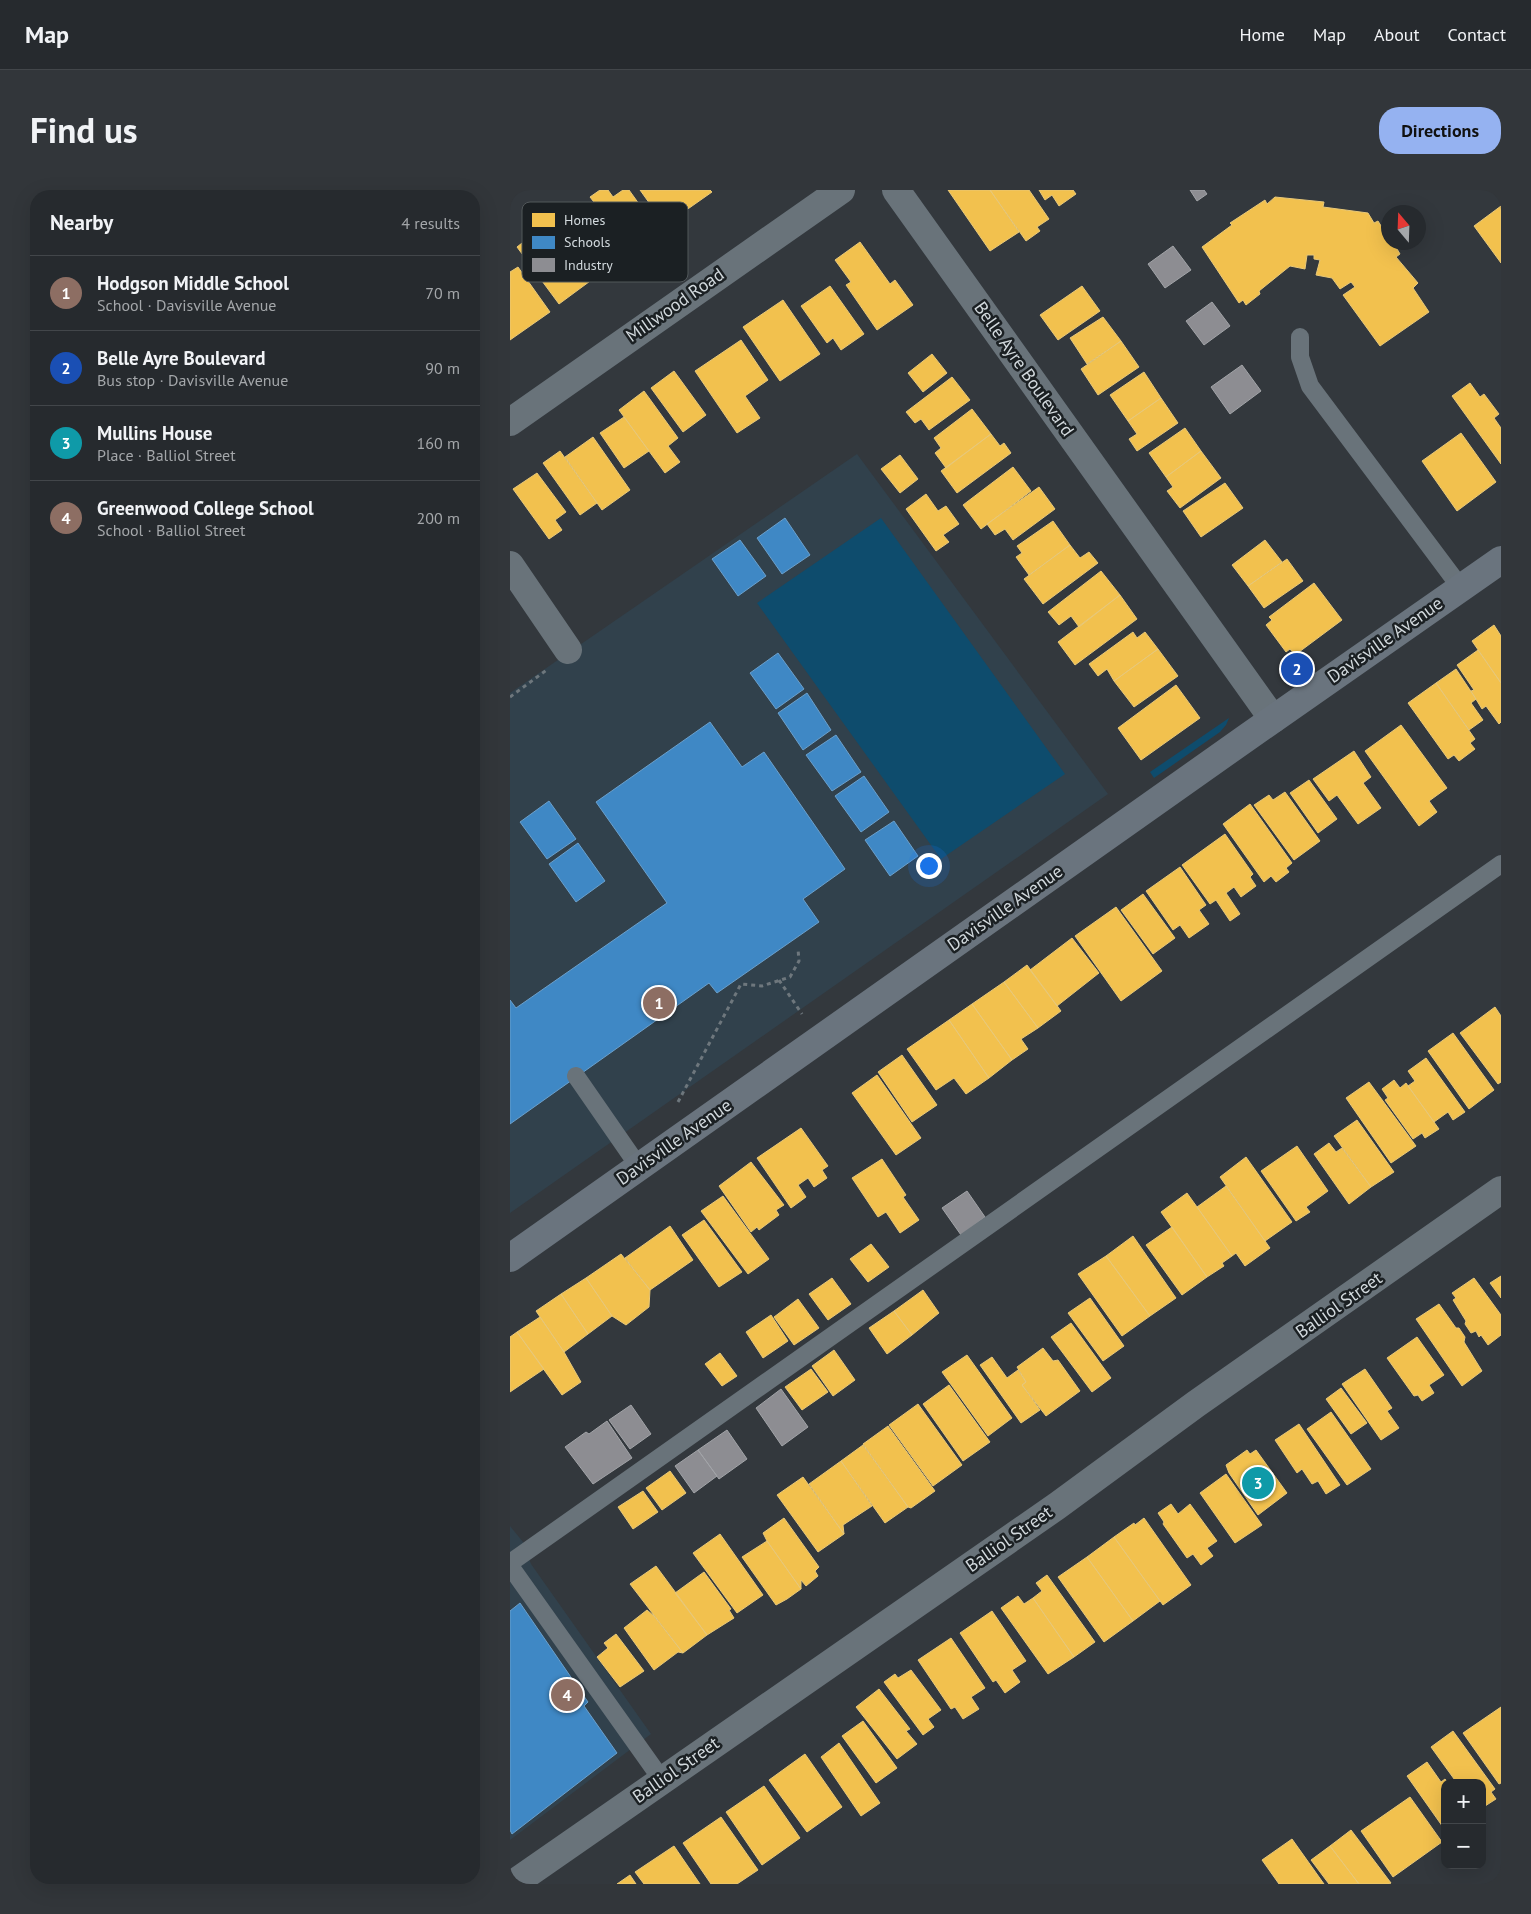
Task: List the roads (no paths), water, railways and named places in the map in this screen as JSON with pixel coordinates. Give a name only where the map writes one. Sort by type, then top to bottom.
[{"type":"street","name":"Millwood Road","points":[[510,422],[841,190]]},
{"type":"street","name":"Belle Ayre Boulevard","points":[[896,190],[1273,719]]},
{"type":"street","name":"Davisville Avenue","points":[[510,1258],[1501,560]]},
{"type":"street","points":[[510,565],[558,656]]},
{"type":"street","name":"Balliol Street","points":[[513,1884],[1057,1506],[1196,1404],[1501,1190]]},
{"type":"lane","points":[[1300,337],[1300,358],[1310,386],[1460,588]]},
{"type":"lane","points":[[662,1780],[510,1565],[1501,864]]},
{"type":"lane","points":[[576,1076],[639,1167]]},
{"type":"place","name":"Belle Ayre Boulevard","points":[[1297,669]]},
{"type":"place","name":"Hodgson Middle School","points":[[659,1003]]},
{"type":"place","name":"Mullins House","points":[[1258,1483]]},
{"type":"place","name":"Greenwood College School","points":[[567,1695]]}]
